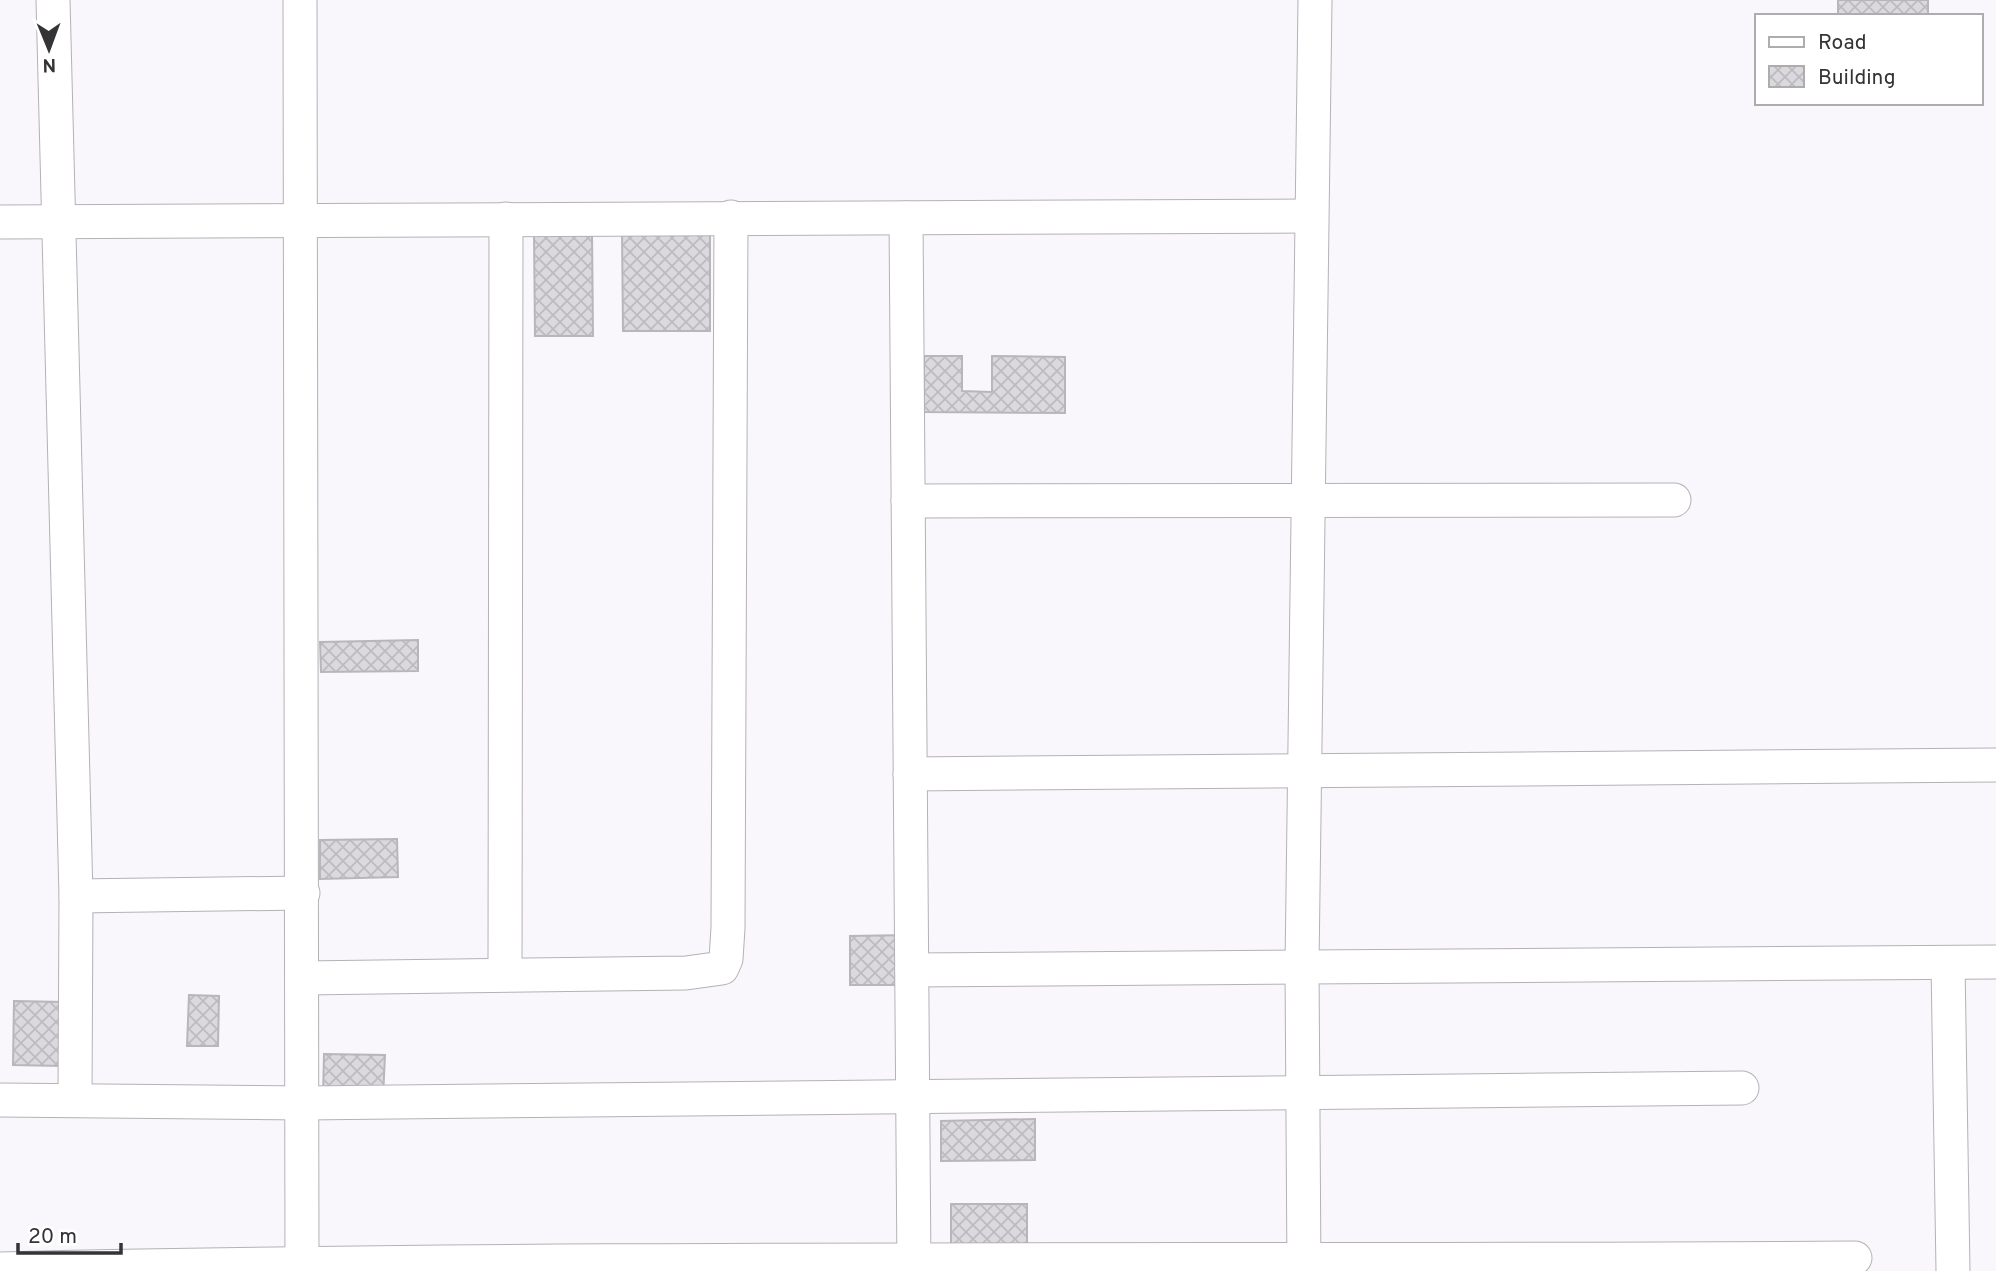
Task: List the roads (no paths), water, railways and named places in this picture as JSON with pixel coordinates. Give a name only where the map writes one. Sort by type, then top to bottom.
[{"type":"street","points":[[53,0],[76,896],[75,1100]]},
{"type":"street","points":[[300,0],[304,1102],[302,1267]]},
{"type":"street","points":[[1304,1266],[1305,1092],[1302,966],[1315,0]]},
{"type":"street","points":[[0,222],[1311,216]]},
{"type":"street","points":[[303,978],[709,972],[722,968],[726,960],[731,217]]},
{"type":"street","points":[[906,218],[914,1265]]},
{"type":"street","points":[[505,974],[506,219]]},
{"type":"street","points":[[908,502],[1674,500]]},
{"type":"street","points":[[910,774],[1996,765]]},
{"type":"street","points":[[76,896],[303,893]]},
{"type":"street","points":[[912,970],[1996,962]]},
{"type":"street","points":[[1948,963],[1953,1271]]},
{"type":"street","points":[[0,1100],[304,1102],[1742,1088]]},
{"type":"street","points":[[0,1269],[1304,1266],[1855,1258]]}]
